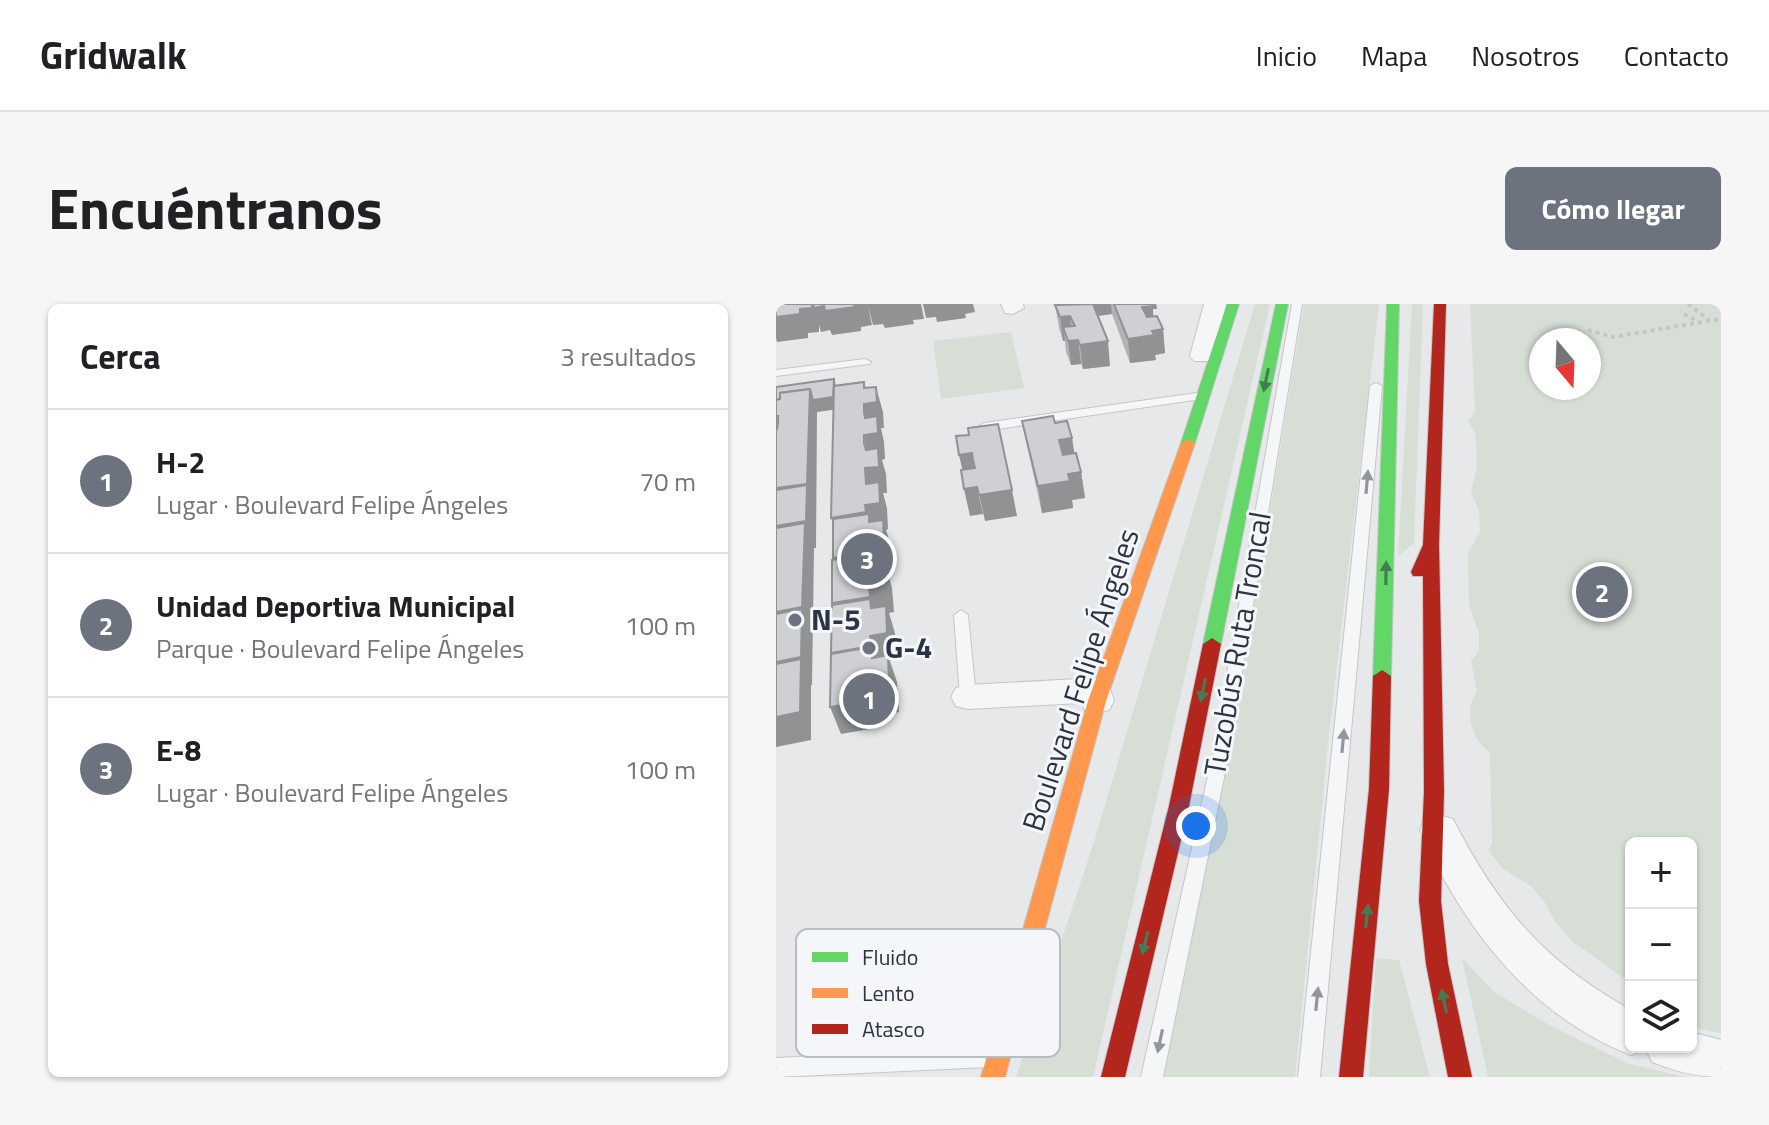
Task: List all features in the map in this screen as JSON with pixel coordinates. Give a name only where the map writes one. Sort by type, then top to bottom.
[{"type":"main road","name":"Boulevard Felipe Ángeles","points":[[1034,929],[1097,701],[1203,402],[1233,304]]},
{"type":"main road","points":[[1113,1077],[1179,806],[1282,304]]},
{"type":"main road","points":[[1351,1077],[1379,789],[1393,304]]},
{"type":"main road","points":[[1440,304],[1431,545],[1433,816],[1430,901],[1437,964],[1460,1077]]},
{"type":"main road","points":[[1384,634],[1431,545]]},
{"type":"street","points":[[1202,356],[1215,304]]},
{"type":"street","points":[[968,697],[1096,690],[1097,701]]},
{"type":"street","points":[[1433,816],[1453,865],[1506,940],[1544,978],[1592,1013],[1625,1031]]},
{"type":"street","points":[[1689,1053],[1721,1062]]},
{"type":"lane","name":"Tuzobús Ruta Troncal","points":[[1152,1077],[1221,753],[1297,304]]},
{"type":"lane","points":[[1309,1077],[1383,304]]},
{"type":"lane","points":[[776,373],[865,362]]},
{"type":"lane","points":[[984,427],[1197,396],[1203,402]]},
{"type":"lane","points":[[961,615],[968,697]]},
{"type":"lane","points":[[776,1068],[996,1067]]},
{"type":"path","points":[[1688,304],[1710,321]]},
{"type":"path","points":[[1684,314],[1700,322]]},
{"type":"path","points":[[1601,334],[1613,337],[1721,319]]},
{"type":"shaded area","points":[[1255,304],[1270,304],[1093,1077],[1016,1077],[1023,1057],[1060,1057],[1060,944],[1094,842]]},
{"type":"shaded area","points":[[1304,304],[1379,304],[1329,734],[1295,1077],[1161,1077],[1231,748]]},
{"type":"shaded area","points":[[1412,304],[1423,304],[1414,543],[1398,556]]},
{"type":"shaded area","points":[[1470,304],[1721,304],[1721,1033],[1697,1028],[1697,837],[1625,837],[1625,977],[1573,942],[1531,886],[1503,869],[1488,850],[1492,844],[1490,752],[1478,740],[1470,716],[1477,692],[1471,661],[1479,651],[1479,633],[1469,605],[1468,553],[1480,532],[1479,511],[1471,492],[1477,467],[1476,435],[1468,421],[1475,411]]},
{"type":"shaded area","points":[[1011,332],[1024,388],[941,399],[933,341]]},
{"type":"shaded area","points":[[1376,958],[1399,960],[1430,1077],[1369,1077]]},
{"type":"shaded area","points":[[1462,958],[1494,992],[1549,1025],[1627,1063],[1684,1077],[1488,1077]]},
{"type":"building","points":[[776,304],[812,304],[812,308],[800,309],[800,314],[776,317]]},
{"type":"building","points":[[813,304],[854,304],[855,307],[825,311],[824,306],[814,308]]},
{"type":"building","points":[[1093,304],[1108,341],[1080,345],[1078,340],[1068,341],[1063,327],[1075,326],[1070,316],[1060,317],[1055,305]]},
{"type":"building","points":[[1114,304],[1152,304],[1142,307],[1147,317],[1157,316],[1163,329],[1152,331],[1154,335],[1128,339]]},
{"type":"building","points":[[834,379],[833,397],[813,400],[810,389],[780,393],[780,399],[776,400],[776,387]]},
{"type":"building","points":[[864,382],[864,388],[876,387],[877,402],[864,404],[864,412],[865,418],[877,416],[878,433],[864,435],[864,443],[866,450],[878,448],[879,467],[865,468],[866,484],[879,482],[880,503],[865,505],[866,512],[831,518],[834,386]]},
{"type":"building","points":[[810,389],[807,484],[776,488],[776,400],[780,399],[780,393]]},
{"type":"building","points":[[1053,416],[1055,423],[1067,421],[1072,438],[1059,440],[1063,455],[1076,453],[1081,472],[1068,474],[1070,481],[1038,486],[1022,421]]},
{"type":"building","points":[[998,424],[1012,490],[979,495],[977,487],[964,489],[961,470],[975,468],[972,453],[959,455],[956,436],[969,435],[968,428]]},
{"type":"building","points":[[807,485],[806,521],[776,526],[776,490]]},
{"type":"building","points":[[869,514],[869,522],[883,520],[884,542],[869,544],[869,552],[833,558],[833,519]]},
{"type":"building","points":[[805,523],[802,607],[776,612],[776,528]]},
{"type":"building","points":[[870,554],[870,563],[884,561],[886,585],[869,588],[870,597],[832,603],[832,560]]},
{"type":"building","points":[[870,599],[871,608],[886,606],[887,633],[870,636],[871,646],[831,653],[832,605]]},
{"type":"building","points":[[802,609],[801,657],[776,662],[776,614]]},
{"type":"building","points":[[871,647],[872,658],[888,655],[889,685],[871,688],[872,700],[830,707],[831,654]]},
{"type":"building","points":[[801,659],[800,712],[776,717],[776,664]]},
{"type":"traffic: fast","points":[[1188,443],[1233,304]]},
{"type":"traffic: fast","points":[[1212,644],[1282,304]]},
{"type":"traffic: fast","points":[[1382,676],[1393,304]]},
{"type":"traffic: slow","points":[[1034,929],[1097,701],[1188,443]]},
{"type":"traffic: slow","points":[[993,1077],[999,1057]]},
{"type":"traffic: jam","points":[[1419,572],[1431,545],[1440,304]]},
{"type":"traffic: jam","points":[[1431,545],[1434,792],[1430,901],[1437,964],[1460,1077]]},
{"type":"traffic: jam","points":[[1113,1077],[1179,806],[1212,644]]},
{"type":"traffic: jam","points":[[1351,1077],[1379,789],[1382,676]]},
{"type":"place","name":"E-8","points":[[867,559]]},
{"type":"place","name":"Unidad Deportiva Municipal","points":[[1602,592]]},
{"type":"place","name":"N-5","points":[[795,620]]},
{"type":"place","name":"G-4","points":[[869,648]]},
{"type":"place","name":"H-2","points":[[869,699]]}]
